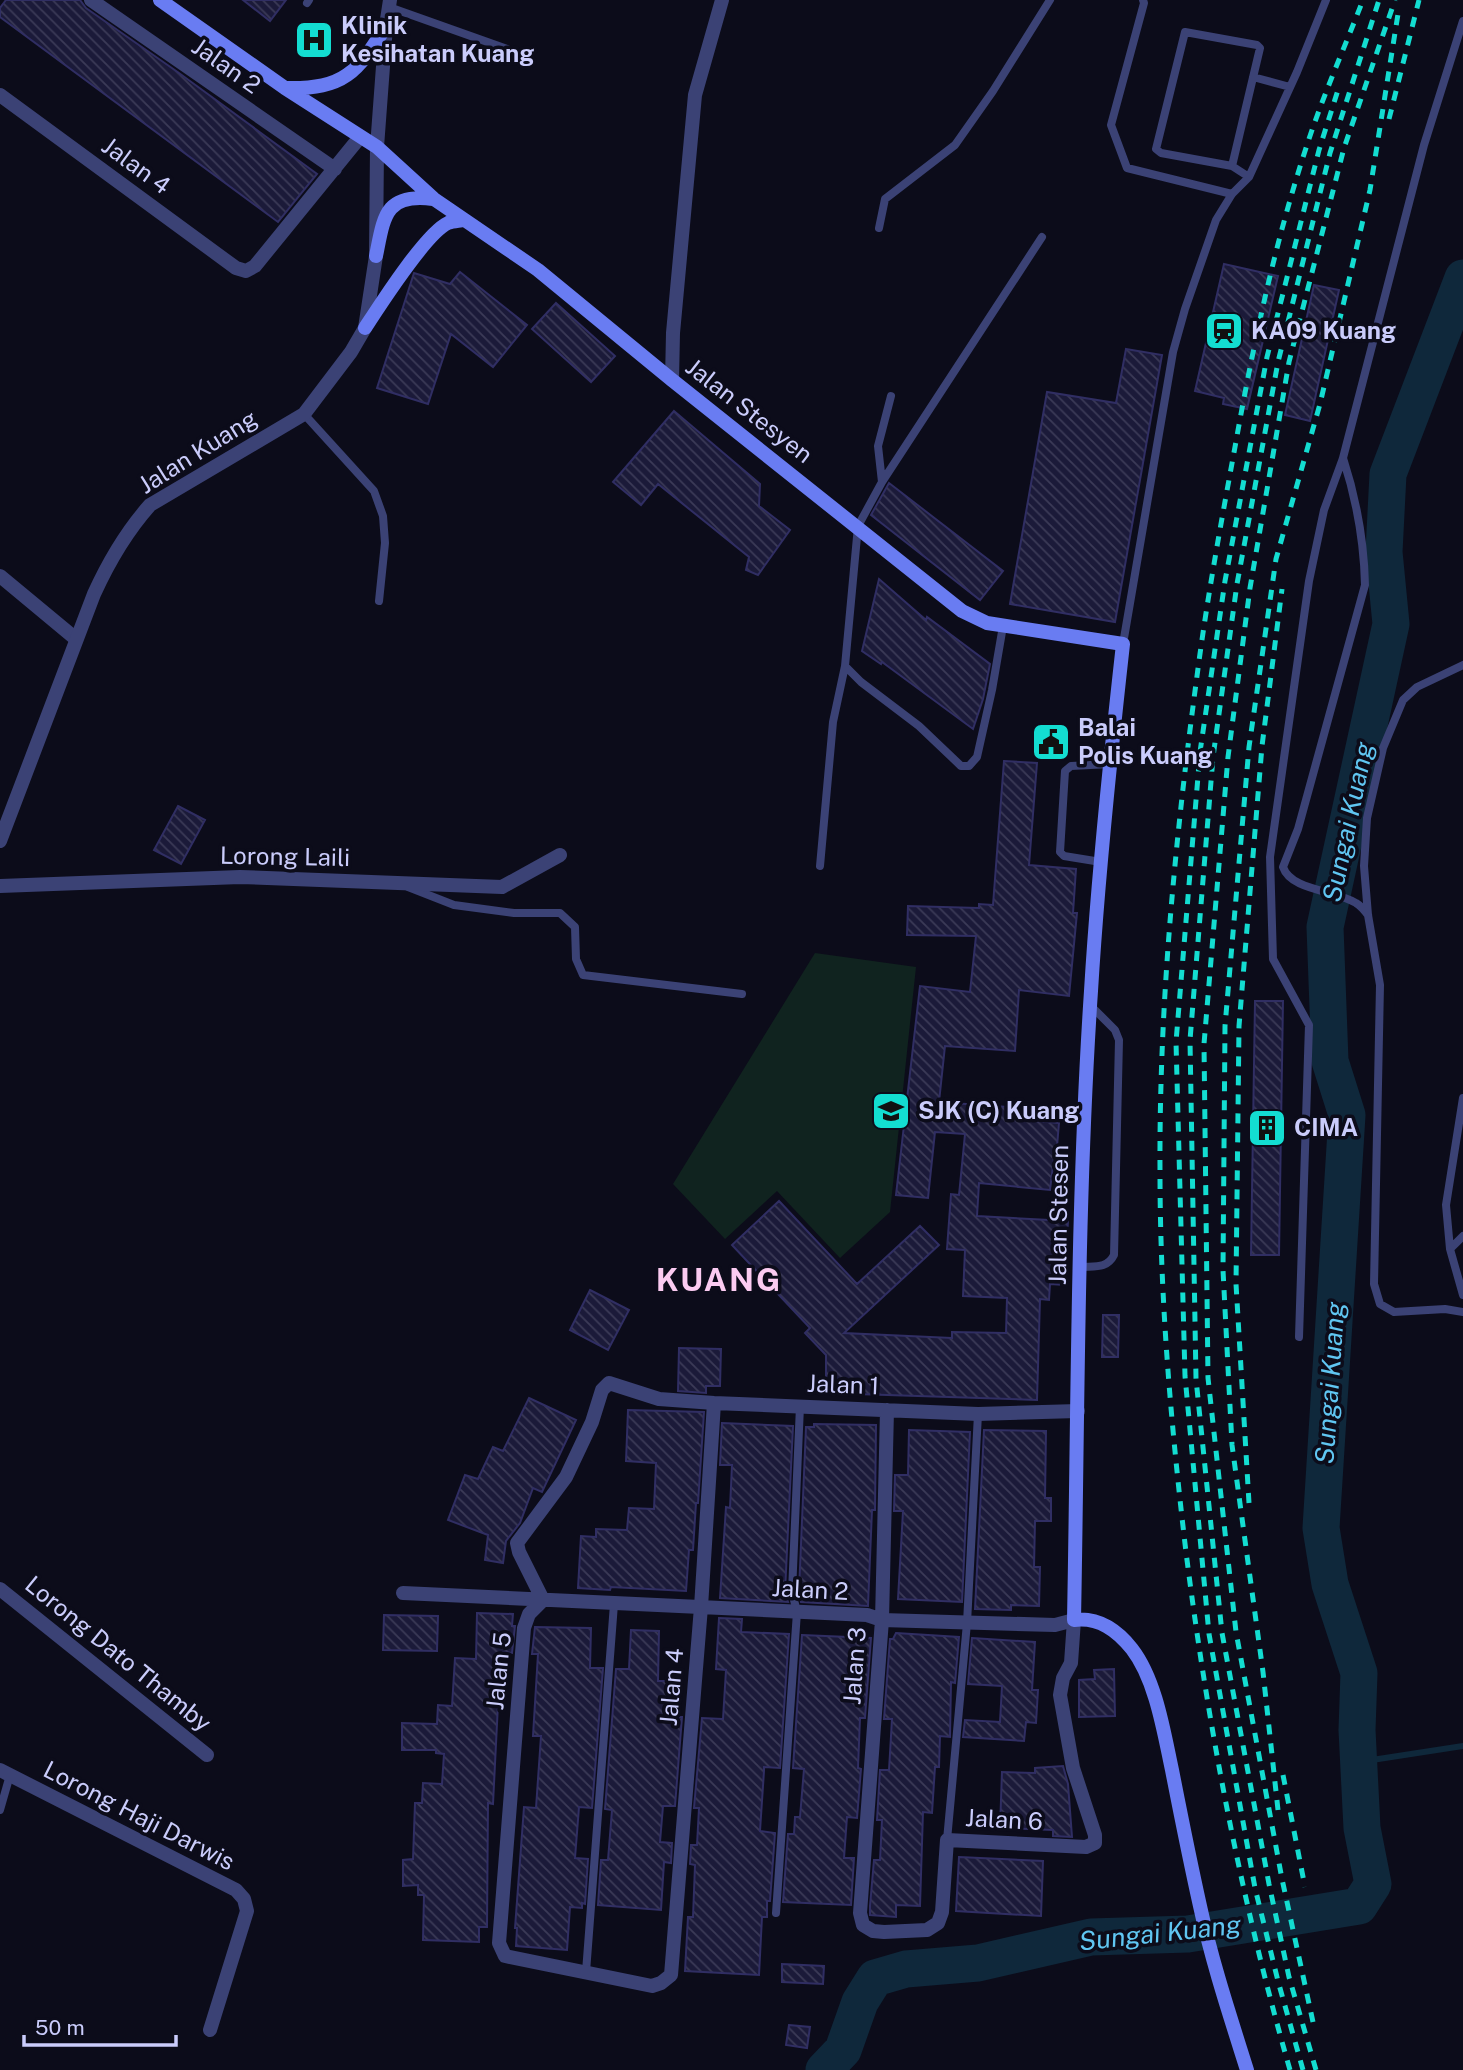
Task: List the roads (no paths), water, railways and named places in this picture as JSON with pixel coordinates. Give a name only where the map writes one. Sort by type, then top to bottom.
[{"type":"main road","name":"Jalan Stesyen","points":[[160,0],[285,88],[377,147],[434,199],[538,270],[962,611],[987,623],[1123,644]]},
{"type":"main road","points":[[285,88],[321,87],[344,77],[364,60],[386,26]]},
{"type":"main road","points":[[376,256],[387,213],[394,206],[407,198],[434,199]]},
{"type":"main road","points":[[365,328],[398,280],[438,230],[448,223],[464,220]]},
{"type":"main road","name":"Jalan Stesen","points":[[1074,1620],[1084,1128],[1090,1005],[1123,644]]},
{"type":"main road","points":[[1074,1620],[1096,1620],[1113,1629],[1133,1650],[1146,1675],[1161,1719],[1200,1909],[1219,1982],[1247,2070]]},
{"type":"street","name":"Jalan 2","points":[[91,0],[335,169]]},
{"type":"street","points":[[672,380],[673,333],[695,95],[722,0]]},
{"type":"street","name":"Jalan Kuang","points":[[0,841],[76,639],[108,563],[135,522],[150,505],[304,414],[351,352],[365,328],[376,256],[377,147],[390,4]]},
{"type":"street","name":"Jalan 4","points":[[0,95],[236,268],[246,271],[255,266],[335,169]]},
{"type":"street","points":[[335,169],[360,136]]},
{"type":"street","points":[[0,576],[76,639]]},
{"type":"street","name":"Lorong Laili","points":[[0,886],[240,877],[502,887],[560,855]]},
{"type":"street","name":"Jalan 1","points":[[543,1600],[517,1543],[566,1477],[592,1422],[602,1390],[609,1383],[659,1399],[714,1403],[978,1414],[1078,1411]]},
{"type":"street","name":"Jalan 4","points":[[586,1972],[652,1986],[671,1975],[701,1607],[714,1403]]},
{"type":"street","name":"Jalan 3","points":[[863,1924],[860,1913],[882,1620],[887,1409]]},
{"type":"street","name":"Lorong Dato Thamby","points":[[0,1588],[207,1755]]},
{"type":"street","name":"Jalan 2","points":[[403,1593],[867,1615],[882,1620],[1055,1625],[1074,1620]]},
{"type":"street","name":"Jalan 5","points":[[543,1600],[529,1614],[524,1628],[499,1943],[505,1956],[586,1972]]},
{"type":"street","name":"Jalan 6","points":[[863,1924],[873,1931],[884,1932],[927,1930],[937,1923],[942,1913],[947,1840],[1086,1847],[1095,1843],[1096,1835],[1073,1768],[1060,1695],[1063,1678],[1071,1663],[1074,1620]]},
{"type":"street","name":"Lorong Haji Darwis","points":[[5,1773],[236,1890],[244,1899],[247,1912],[210,2030]]},
{"type":"lane","points":[[878,228],[885,199],[955,145],[993,91],[1050,0]]},
{"type":"lane","points":[[1143,0],[1111,125],[1127,168],[1232,194]]},
{"type":"lane","points":[[1123,644],[1173,352],[1185,309],[1216,220],[1232,194],[1249,177],[1326,0]]},
{"type":"lane","points":[[390,4],[521,54]]},
{"type":"lane","points":[[1298,1338],[1309,1025],[1273,959],[1270,857],[1309,581],[1325,510],[1343,458],[1424,145],[1463,21]]},
{"type":"lane","points":[[1232,166],[1260,48],[1257,45],[1185,32],[1156,149],[1161,153],[1232,166],[1249,177]]},
{"type":"lane","points":[[1253,77],[1290,87]]},
{"type":"lane","points":[[820,866],[834,722],[845,666],[858,526],[882,482],[1042,237]]},
{"type":"lane","points":[[882,482],[878,446],[891,396]]},
{"type":"lane","points":[[304,414],[374,491],[383,516],[385,543],[379,601]]},
{"type":"lane","points":[[1343,458],[1356,499],[1364,548],[1365,584],[1298,829],[1283,867],[1285,875],[1296,882],[1356,903],[1368,915]]},
{"type":"lane","points":[[845,666],[861,682],[919,726],[961,766],[969,766],[977,757],[1003,626]]},
{"type":"lane","points":[[1463,665],[1417,687],[1403,700],[1383,748],[1367,818],[1364,866],[1368,915],[1380,985],[1374,1284],[1380,1304],[1394,1312],[1445,1309],[1463,1312]]},
{"type":"lane","points":[[1101,862],[1064,856],[1060,852],[1065,771],[1070,766],[1110,764]]},
{"type":"lane","points":[[398,883],[454,905],[514,913],[560,913],[575,927],[576,959],[583,975],[742,994]]},
{"type":"lane","points":[[1081,1267],[1103,1266],[1114,1255],[1119,1040],[1115,1030],[1090,1005]]},
{"type":"lane","points":[[1463,1098],[1446,1205],[1450,1249],[1463,1296]]},
{"type":"lane","points":[[1450,1249],[1463,1236]]},
{"type":"lane","points":[[776,1913],[797,1612],[792,1592],[800,1406]]},
{"type":"lane","points":[[947,1840],[967,1623],[978,1414]]},
{"type":"lane","points":[[586,1972],[614,1604]]},
{"type":"lane","points":[[0,1810],[5,1773]]},
{"type":"waterway","name":"Sungai Kuang","points":[[824,2070],[843,2050],[860,2002],[875,1978],[906,1969],[978,1963],[1091,1937],[1188,1934],[1359,1906],[1373,1884],[1362,1828],[1357,1730],[1359,1673],[1330,1584],[1321,1528],[1347,1115],[1330,1061],[1325,927],[1391,624],[1384,552],[1388,474],[1463,278]]},
{"type":"waterway","points":[[1359,1762],[1463,1746]]},
{"type":"railway","points":[[1290,2070],[1241,1878],[1205,1683],[1186,1552],[1164,1315],[1160,1172],[1162,1048],[1175,861],[1189,738],[1210,590],[1242,409],[1265,296],[1294,185],[1319,111],[1363,0]]},
{"type":"railway","points":[[1316,2070],[1289,1977],[1222,1633],[1196,1379],[1190,1040],[1213,757],[1237,584],[1278,362],[1330,153],[1379,0]]},
{"type":"railway","points":[[1313,2022],[1282,1879],[1236,1632],[1208,1378],[1204,1044],[1228,757],[1250,588],[1289,362],[1344,148],[1395,0]]},
{"type":"railway","points":[[1389,119],[1419,0]]},
{"type":"railway","points":[[1278,1810],[1263,1672],[1232,1445],[1223,1270],[1225,1026],[1249,747],[1276,559],[1320,404],[1370,190],[1398,14]]},
{"type":"railway","points":[[1303,2070],[1255,1888],[1209,1634],[1185,1376],[1176,1042],[1200,752],[1225,581],[1267,357],[1319,150],[1338,90]]},
{"type":"railway","points":[[1249,1503],[1236,1284],[1239,1026],[1262,746],[1282,589]]},
{"type":"railway","points":[[1283,1775],[1305,1887]]},
{"type":"place","name":"Klinik Kesihatan Kuang","points":[[314,40]]},
{"type":"place","name":"KA09 Kuang","points":[[1224,331]]},
{"type":"place","name":"Balai Polis Kuang","points":[[1051,742]]},
{"type":"place","name":"SJK (C) Kuang","points":[[891,1111]]},
{"type":"place","name":"CIMA","points":[[1267,1128]]},
{"type":"district","name":"KUANG","points":[[719,1280]]}]
